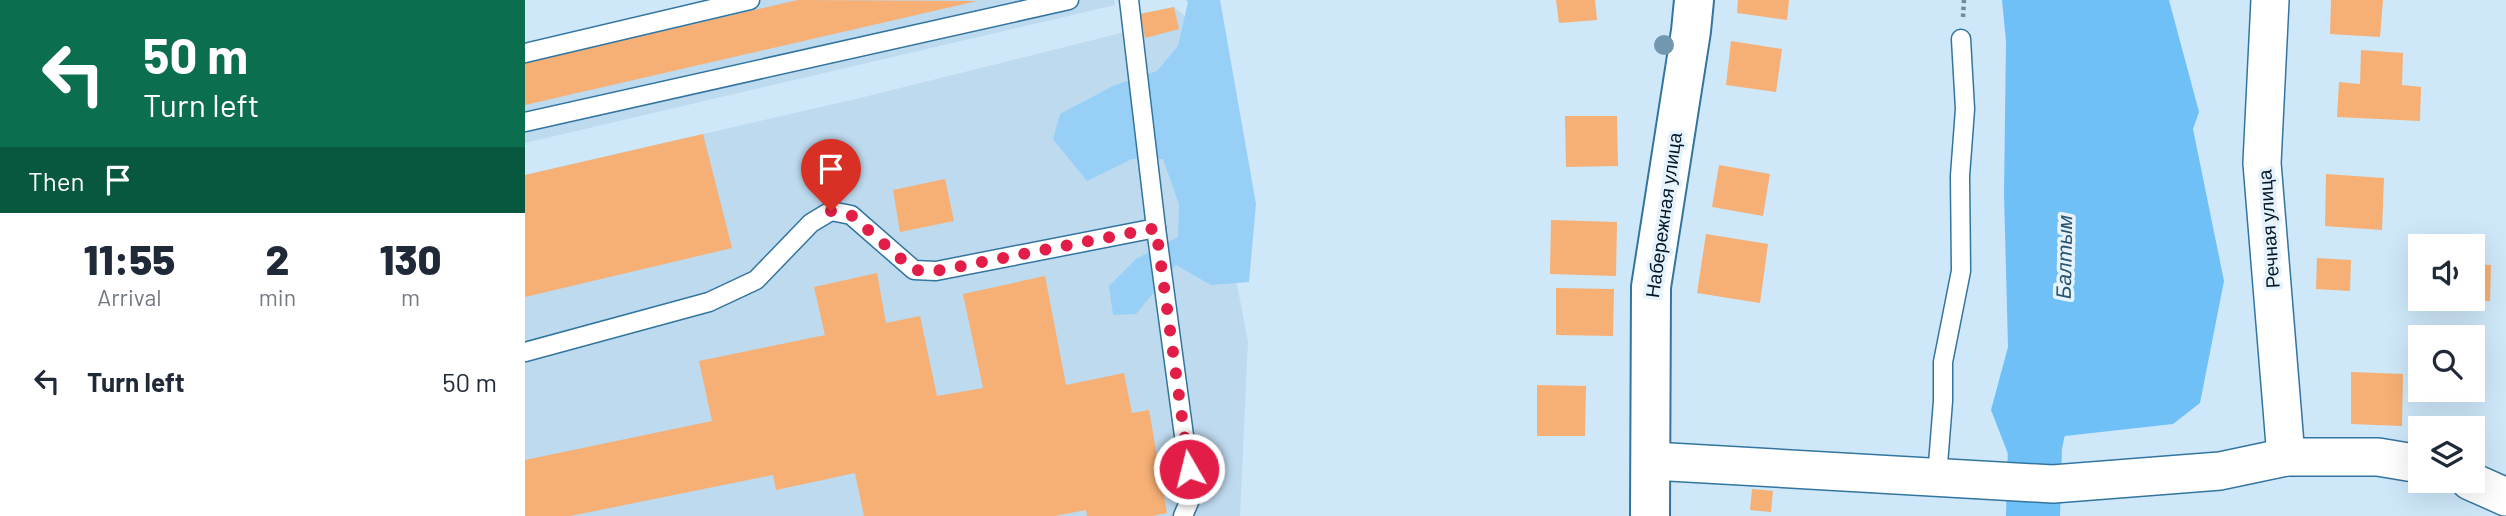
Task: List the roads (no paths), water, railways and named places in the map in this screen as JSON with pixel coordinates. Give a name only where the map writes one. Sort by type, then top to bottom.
[{"type":"street","name":"Набережная улица","points":[[1650,516],[1651,287],[1691,31],[1693,0]]},
{"type":"street","name":"Речная улица","points":[[2270,0],[2262,163],[2286,457]]},
{"type":"street","points":[[1652,461],[2053,484],[2220,471],[2286,457],[2378,457],[2408,462]]},
{"type":"street","points":[[2485,488],[2506,497]]},
{"type":"lane","points":[[525,53],[750,0]]},
{"type":"lane","points":[[525,122],[1069,0]]},
{"type":"lane","points":[[1129,0],[1192,495],[1183,516]]},
{"type":"lane","points":[[1937,477],[1943,362],[1961,271],[1960,176],[1965,109],[1961,39]]},
{"type":"lane","points":[[525,352],[709,302],[756,280],[811,223],[831,211],[851,215],[914,270],[936,271],[1156,228]]},
{"type":"water","points":[[2002,0],[2169,0],[2199,112],[2193,129],[2224,281],[2200,403],[2173,424],[2065,436],[2041,461],[2012,464],[1991,410],[2008,347],[2004,194],[2006,41]]},
{"type":"waterway","name":"Балтым","points":[[2033,516],[2035,446],[2047,387]]}]
